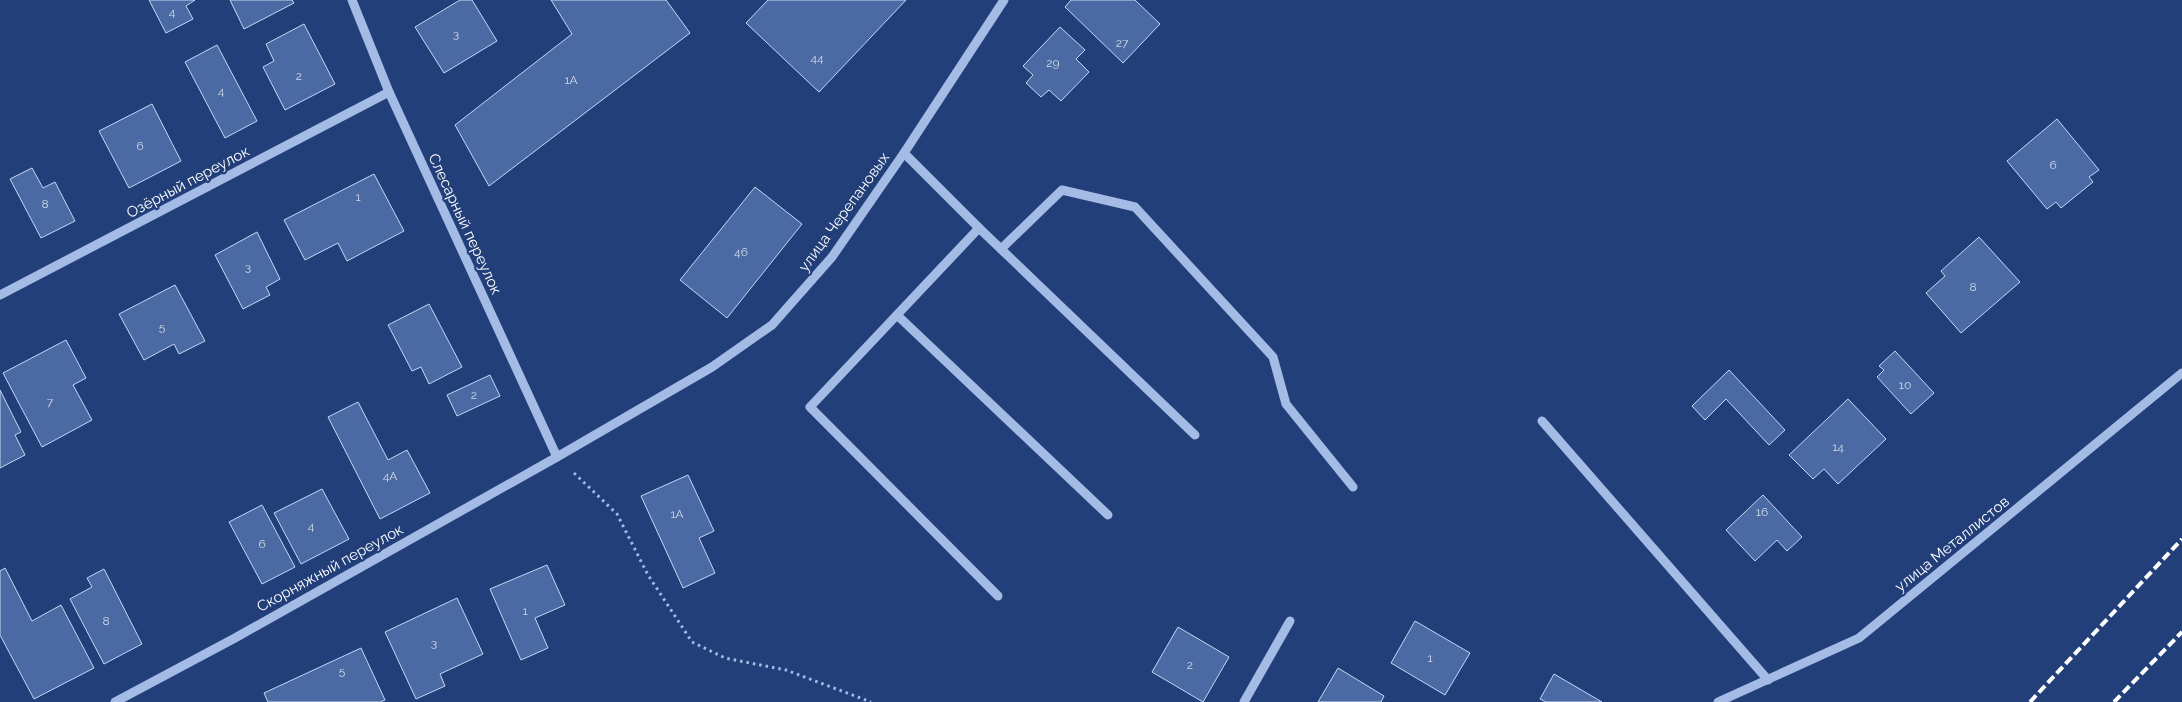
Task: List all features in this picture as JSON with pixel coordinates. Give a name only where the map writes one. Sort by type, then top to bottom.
[{"type":"street","name":"Слесарный переулок","points":[[352,0],[389,92],[558,457]]},
{"type":"street","name":"улица Черепановых","points":[[558,457],[712,367],[772,325],[832,257],[904,153],[1004,0]]},
{"type":"street","name":"Озёрный переулок","points":[[0,295],[389,92]]},
{"type":"street","points":[[904,153],[979,228],[1195,435]]},
{"type":"street","points":[[1001,249],[1062,190],[1135,207],[1273,357],[1286,404],[1354,487]]},
{"type":"street","points":[[979,228],[810,407],[998,596]]},
{"type":"street","points":[[897,315],[1108,515]]},
{"type":"street","name":"улица Металлистов","points":[[1718,702],[1859,638],[2182,373]]},
{"type":"street","points":[[1542,421],[1768,680]]},
{"type":"street","name":"Скорняжный переулок","points":[[115,702],[235,638],[558,457]]},
{"type":"street","points":[[1244,702],[1290,621]]},
{"type":"path","points":[[558,457],[617,514],[648,574],[692,642],[725,658],[786,670],[871,702]]},
{"type":"building","points":[[149,0],[195,0],[186,6],[193,19],[166,33]]},
{"type":"building","points":[[230,0],[292,0],[294,3],[244,29]]},
{"type":"building","points":[[460,0],[472,0],[497,41],[444,73],[415,27]]},
{"type":"building","points":[[551,0],[666,0],[690,33],[489,186],[455,125],[572,34]]},
{"type":"building","points":[[768,0],[906,0],[819,92],[746,23]]},
{"type":"building","points":[[1071,0],[1135,0],[1160,24],[1123,63],[1065,7]]},
{"type":"building","points":[[304,24],[335,84],[285,110],[263,67],[274,61],[266,44]]},
{"type":"building","points":[[1060,27],[1085,50],[1076,59],[1089,72],[1061,101],[1049,90],[1041,97],[1026,83],[1033,75],[1023,66]]},
{"type":"building","points":[[217,45],[257,121],[225,138],[185,62]]},
{"type":"building","points":[[152,104],[181,161],[129,188],[99,131]]},
{"type":"building","points":[[2057,119],[2099,170],[2089,177],[2093,182],[2061,208],[2056,202],[2047,209],[2007,161]]},
{"type":"building","points":[[32,168],[43,188],[55,182],[75,221],[41,238],[10,179]]},
{"type":"building","points":[[374,174],[404,231],[347,261],[338,243],[305,260],[284,220]]},
{"type":"building","points":[[755,187],[802,224],[727,318],[680,280]]},
{"type":"building","points":[[257,232],[280,279],[266,287],[270,295],[243,309],[215,255]]},
{"type":"building","points":[[1979,237],[2020,282],[1961,333],[1926,293],[1945,276],[1941,271]]},
{"type":"building","points":[[175,285],[205,341],[179,354],[174,344],[144,360],[119,314]]},
{"type":"building","points":[[429,304],[462,367],[429,384],[421,367],[412,371],[388,325]]},
{"type":"building","points":[[66,340],[86,378],[73,385],[92,420],[42,447],[3,373]]},
{"type":"building","points":[[1895,351],[1934,393],[1911,414],[1877,377],[1884,370],[1879,366]]},
{"type":"building","points":[[1729,370],[1785,430],[1769,445],[1726,399],[1705,420],[1692,406]]},
{"type":"building","points":[[490,375],[500,396],[457,416],[447,395]]},
{"type":"building","points":[[0,390],[21,432],[15,435],[25,455],[0,468]]},
{"type":"building","points":[[1848,399],[1886,439],[1838,484],[1824,469],[1813,479],[1789,455]]},
{"type":"building","points":[[358,402],[388,460],[407,450],[430,493],[380,519],[328,417]]},
{"type":"building","points":[[688,475],[714,531],[699,538],[715,573],[683,588],[641,496]]},
{"type":"building","points":[[322,489],[349,539],[301,564],[274,513]]},
{"type":"building","points":[[1763,495],[1802,537],[1787,551],[1777,540],[1755,561],[1726,530]]},
{"type":"building","points":[[262,505],[295,567],[262,584],[229,522]]},
{"type":"building","points":[[547,565],[565,605],[535,618],[548,648],[521,660],[490,589]]},
{"type":"building","points":[[5,568],[32,621],[61,605],[94,668],[34,699],[0,635],[0,571]]},
{"type":"building","points":[[104,569],[142,644],[104,664],[70,599],[92,587],[87,578]]},
{"type":"building","points":[[457,598],[483,654],[440,674],[445,686],[416,699],[385,632]]},
{"type":"building","points":[[1415,621],[1470,653],[1445,695],[1391,663]]},
{"type":"building","points":[[1178,627],[1229,657],[1203,702],[1152,672]]},
{"type":"building","points":[[361,648],[385,700],[380,702],[268,702],[264,693]]},
{"type":"building","points":[[1338,668],[1384,696],[1381,702],[1318,702]]},
{"type":"building","points":[[1554,674],[1602,702],[1546,702],[1540,699]]},
{"type":"railway","points":[[2030,702],[2182,539]]},
{"type":"railway","points":[[2114,702],[2182,632]]}]
